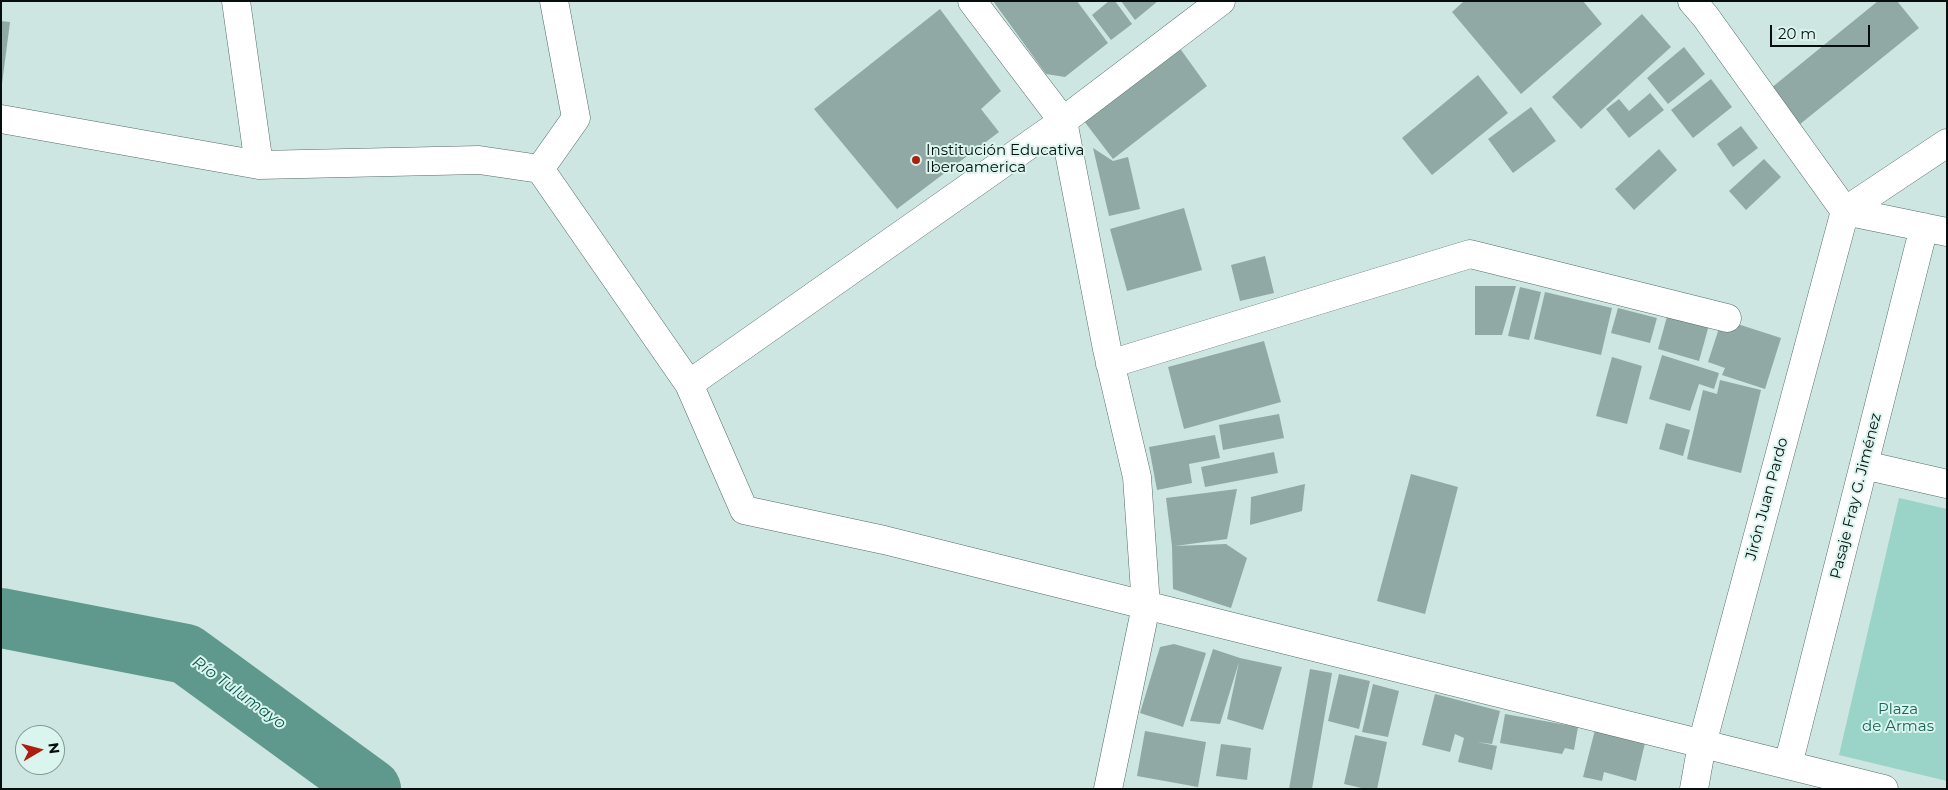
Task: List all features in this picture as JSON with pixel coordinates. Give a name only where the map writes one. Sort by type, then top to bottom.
[{"type":"street","points":[[236,1],[259,165]]},
{"type":"street","points":[[540,169],[576,118],[554,1]]},
{"type":"street","points":[[972,1],[1063,121],[1110,364],[1137,477],[1146,606],[1108,789]]},
{"type":"street","points":[[688,384],[1063,121],[1221,1]]},
{"type":"street","points":[[1692,1],[1705,16],[1845,211],[1936,229]]},
{"type":"street","points":[[1,119],[259,165],[479,160],[540,169],[688,384],[744,510],[884,540],[1884,789]]},
{"type":"street","points":[[1845,211],[1947,143]]},
{"type":"street","name":"Jirón Juan Pardo","points":[[1694,789],[1702,744],[1845,211]]},
{"type":"street","name":"Pasaje Fray G. Jiménez","points":[[1788,765],[1864,465],[1936,229]]},
{"type":"street","points":[[1110,364],[1470,254],[1727,318]]},
{"type":"street","points":[[1864,465],[1947,484]]},
{"type":"green space","name":"Plaza de Armas","points":[[1899,498],[1947,509],[1947,781],[1839,755]]},
{"type":"building","points":[[993,1],[1077,1],[1108,43],[1065,77],[1046,74]]},
{"type":"building","points":[[1109,1],[1115,1],[1132,24],[1111,40],[1092,15]]},
{"type":"building","points":[[1121,1],[1158,1],[1135,20]]},
{"type":"building","points":[[1464,1],[1583,1],[1602,24],[1521,94],[1452,12]]},
{"type":"building","points":[[1878,1],[1897,1],[1919,28],[1794,129],[1765,93]]},
{"type":"building","points":[[940,9],[1001,91],[981,109],[999,132],[897,209],[814,109]]},
{"type":"building","points":[[1642,14],[1671,47],[1581,129],[1552,97]]},
{"type":"building","points":[[1,21],[10,22],[2,84],[1,84]]},
{"type":"building","points":[[1179,47],[1207,86],[1113,159],[1084,121]]},
{"type":"building","points":[[1684,47],[1705,74],[1668,104],[1647,78]]},
{"type":"building","points":[[1478,75],[1508,113],[1432,175],[1402,138]]},
{"type":"building","points":[[1711,79],[1732,107],[1693,138],[1671,110]]},
{"type":"building","points":[[1650,93],[1664,110],[1629,138],[1606,109],[1619,99],[1629,111]]},
{"type":"building","points":[[1531,107],[1556,141],[1513,173],[1488,139]]},
{"type":"building","points":[[1741,126],[1758,148],[1733,167],[1717,144]]},
{"type":"building","points":[[1093,148],[1113,161],[1128,157],[1140,209],[1109,216]]},
{"type":"building","points":[[1659,149],[1677,170],[1634,210],[1615,189]]},
{"type":"building","points":[[1764,159],[1781,177],[1746,210],[1729,191]]},
{"type":"building","points":[[1184,208],[1202,270],[1127,291],[1110,229]]},
{"type":"building","points":[[1265,256],[1274,293],[1240,301],[1231,265]]},
{"type":"building","points":[[1475,286],[1516,286],[1502,335],[1475,335]]},
{"type":"building","points":[[1520,287],[1541,292],[1529,340],[1508,336]]},
{"type":"building","points":[[1545,292],[1612,308],[1601,355],[1534,339]]},
{"type":"building","points":[[1618,308],[1657,318],[1650,343],[1611,333]]},
{"type":"building","points":[[1668,313],[1709,325],[1699,361],[1658,349]]},
{"type":"building","points":[[1722,319],[1781,338],[1765,389],[1722,375],[1725,368],[1708,362]]},
{"type":"building","points":[[1264,341],[1281,402],[1184,429],[1168,367]]},
{"type":"building","points":[[1662,355],[1719,373],[1714,389],[1699,384],[1690,411],[1649,399]]},
{"type":"building","points":[[1612,357],[1642,366],[1627,424],[1596,416]]},
{"type":"building","points":[[1720,380],[1761,390],[1741,473],[1687,459],[1703,390],[1717,394]]},
{"type":"building","points":[[1279,414],[1284,438],[1223,450],[1219,425]]},
{"type":"building","points":[[1666,423],[1690,430],[1683,456],[1659,449]]},
{"type":"building","points":[[1215,435],[1220,458],[1189,464],[1192,483],[1157,490],[1149,447]]},
{"type":"building","points":[[1274,452],[1278,473],[1205,487],[1201,467]]},
{"type":"building","points":[[1411,474],[1458,487],[1425,614],[1377,601]]},
{"type":"building","points":[[1305,484],[1302,511],[1250,525],[1251,497]]},
{"type":"building","points":[[1237,489],[1227,539],[1175,546],[1226,544],[1247,558],[1231,608],[1173,589],[1172,546],[1166,498]]},
{"type":"building","points":[[1174,644],[1206,653],[1183,727],[1140,713],[1160,647]]},
{"type":"building","points":[[1213,649],[1240,658],[1282,667],[1263,730],[1227,719],[1239,662],[1220,724],[1190,721]]},
{"type":"building","points":[[1310,669],[1332,673],[1312,789],[1289,789]]},
{"type":"building","points":[[1339,674],[1370,681],[1359,729],[1328,721]]},
{"type":"building","points":[[1373,684],[1399,691],[1388,737],[1362,732]]},
{"type":"building","points":[[1435,694],[1500,711],[1492,744],[1477,742],[1497,746],[1492,770],[1458,762],[1464,738],[1455,734],[1450,752],[1422,745]]},
{"type":"building","points":[[1505,714],[1578,727],[1574,750],[1565,748],[1562,754],[1500,743]]},
{"type":"building","points":[[1595,730],[1645,743],[1636,781],[1604,772],[1602,781],[1583,777]]},
{"type":"building","points":[[1145,731],[1206,742],[1198,787],[1137,776]]},
{"type":"building","points":[[1355,735],[1387,742],[1377,789],[1366,789],[1344,784]]},
{"type":"building","points":[[1221,744],[1251,748],[1247,780],[1216,776]]},
{"type":"waterway","name":"Río Tulumayo","points":[[1,618],[186,654],[371,789]]},
{"type":"place","name":"Institución Educativa Iberoamerica","points":[[916,160]]}]
